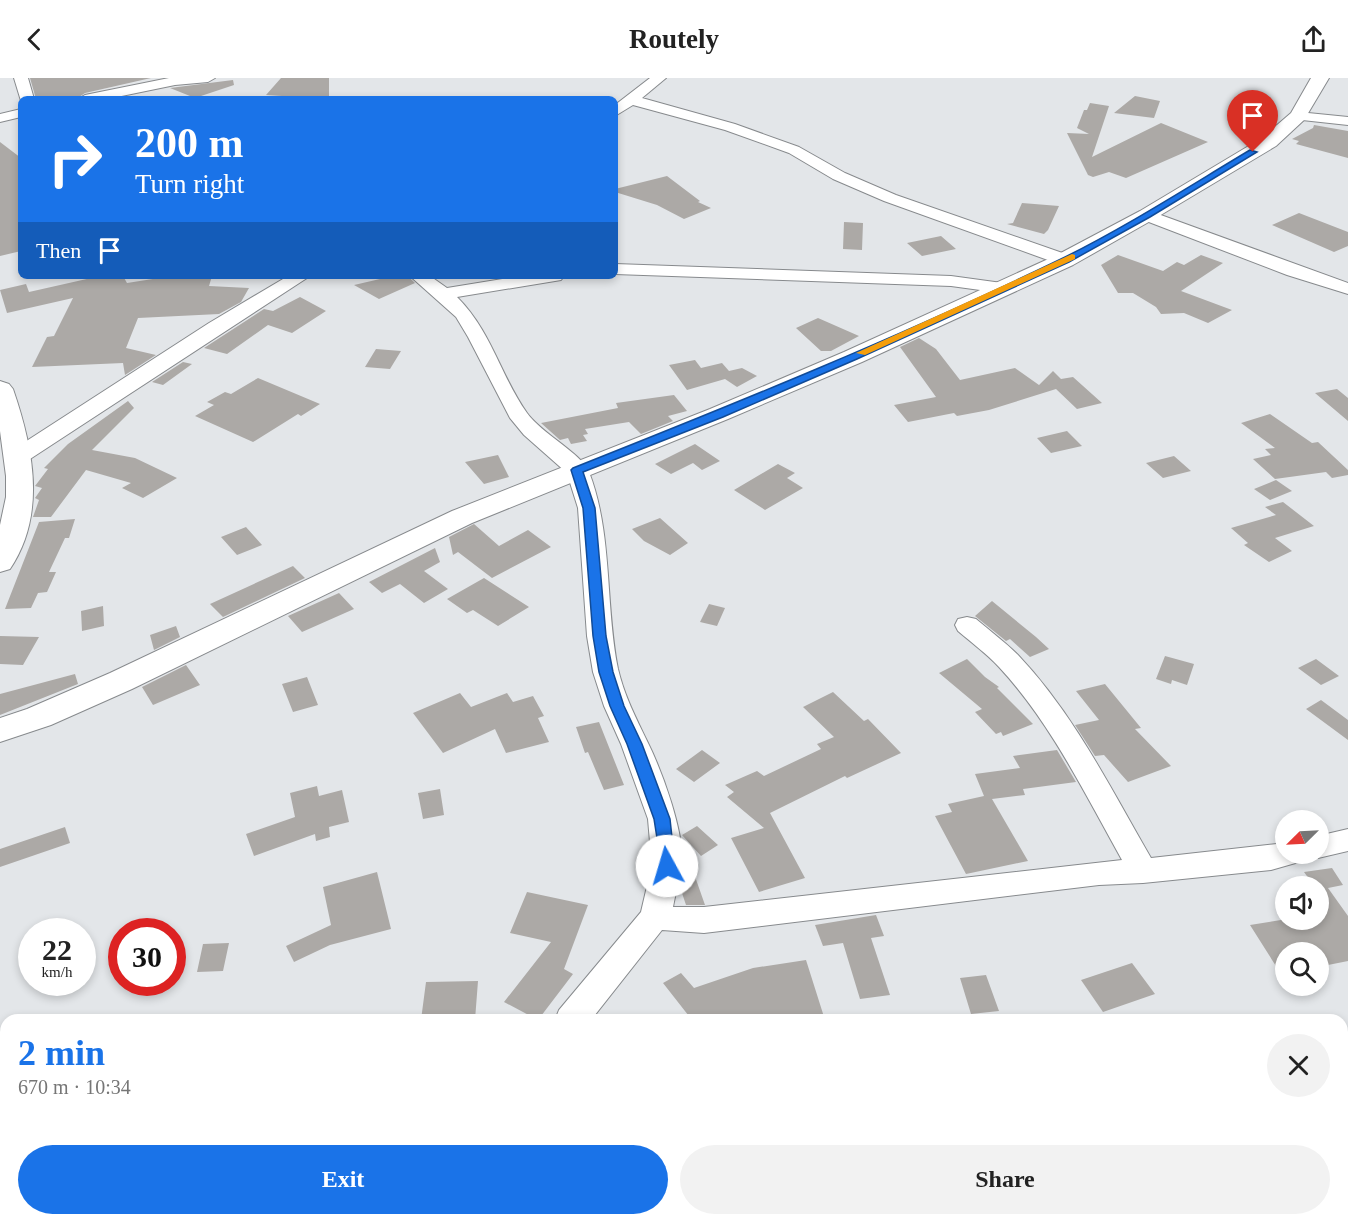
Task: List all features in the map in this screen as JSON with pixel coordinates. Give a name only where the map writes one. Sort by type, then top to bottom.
[{"type":"main road","points":[[0,730],[39,717],[122,681],[462,516],[719,414],[1065,260],[1147,215],[1269,142],[1298,116],[1320,78]]},
{"type":"main road","points":[[0,389],[14,428],[19,456],[19,504],[3,547]]},
{"type":"street","points":[[21,78],[26,96]]},
{"type":"street","points":[[99,96],[151,85],[208,78]]},
{"type":"street","points":[[618,110],[656,79]]},
{"type":"street","points":[[151,85],[182,96]]},
{"type":"street","points":[[632,100],[730,127],[794,150],[839,176],[890,198],[1065,260]]},
{"type":"street","points":[[0,118],[18,114]]},
{"type":"street","points":[[1298,116],[1348,122]]},
{"type":"street","points":[[1147,215],[1293,271],[1348,289]]},
{"type":"street","points":[[618,269],[951,281],[1002,288]]},
{"type":"street","points":[[19,456],[216,327],[296,279]]},
{"type":"street","points":[[423,279],[443,294],[463,314],[478,337],[518,414],[531,431],[577,470],[589,508],[600,636],[606,672],[617,706],[635,744],[662,819],[667,866],[655,916],[576,1014]]},
{"type":"street","points":[[443,294],[536,279]]},
{"type":"street","points":[[968,625],[1007,661],[1048,712],[1091,779],[1143,871]]},
{"type":"street","points":[[1329,844],[1348,840]]},
{"type":"street","points":[[655,916],[678,920],[704,920],[1088,874],[1143,871],[1275,857]]},
{"type":"building","points":[[30,78],[151,78],[80,96],[35,96]]},
{"type":"building","points":[[281,78],[329,78],[329,96],[266,95]]},
{"type":"building","points":[[233,80],[234,85],[201,96],[190,96],[170,88]]},
{"type":"building","points":[[1135,96],[1160,101],[1154,118],[1114,113]]},
{"type":"building","points":[[1090,103],[1109,106],[1092,157],[1161,123],[1208,142],[1126,178],[1109,172],[1093,177],[1088,175],[1067,133],[1089,134],[1077,128],[1084,110],[1087,110]]},
{"type":"building","points":[[1314,125],[1348,131],[1348,158],[1296,144],[1299,141],[1292,139],[1313,128]]},
{"type":"building","points":[[0,142],[18,156],[18,252],[0,256]]},
{"type":"building","points":[[667,176],[700,201],[698,202],[711,208],[684,219],[657,205],[618,193],[618,188]]},
{"type":"building","points":[[1022,203],[1059,206],[1044,234],[1007,224],[1013,223]]},
{"type":"building","points":[[1299,213],[1348,232],[1348,246],[1334,252],[1272,225]]},
{"type":"building","points":[[844,222],[863,223],[862,250],[843,249]]},
{"type":"building","points":[[941,236],[956,249],[922,256],[907,243]]},
{"type":"building","points":[[1118,255],[1163,271],[1177,262],[1184,265],[1201,255],[1223,263],[1181,291],[1232,310],[1208,323],[1184,313],[1161,314],[1156,307],[1133,293],[1118,293],[1101,265]]},
{"type":"building","points":[[87,279],[125,279],[127,283],[153,279],[211,279],[209,286],[249,288],[241,302],[219,314],[138,318],[126,348],[156,355],[125,375],[123,363],[32,367],[47,337],[54,336],[73,298],[7,313],[0,290],[26,284],[29,292]]},
{"type":"building","points":[[380,279],[411,279],[415,283],[379,299],[354,285]]},
{"type":"building","points":[[300,297],[326,311],[292,333],[268,325],[227,354],[204,348],[264,309],[273,311]]},
{"type":"building","points":[[818,318],[859,336],[831,351],[821,351],[796,328]]},
{"type":"building","points":[[919,338],[936,349],[960,380],[1015,368],[1039,385],[1053,371],[1061,379],[1073,377],[1102,403],[1077,409],[1056,389],[989,410],[957,416],[954,413],[908,422],[894,405],[936,397],[900,347]]},
{"type":"building","points":[[376,349],[401,351],[390,369],[365,367]]},
{"type":"building","points":[[695,360],[701,368],[722,363],[729,371],[742,368],[757,376],[737,387],[725,379],[687,390],[669,365]]},
{"type":"building","points":[[183,362],[192,364],[163,385],[152,382]]},
{"type":"building","points":[[258,378],[320,404],[301,416],[298,414],[253,442],[195,416],[214,405],[207,402],[225,392],[231,394]]},
{"type":"building","points":[[1337,389],[1348,398],[1348,421],[1315,393]]},
{"type":"building","points":[[674,395],[687,411],[668,416],[673,421],[641,434],[629,422],[585,429],[588,434],[583,435],[587,441],[571,444],[568,438],[560,440],[541,423],[618,408],[616,403]]},
{"type":"building","points":[[128,401],[134,408],[92,450],[135,458],[177,478],[143,498],[122,488],[131,483],[86,470],[51,517],[33,517],[39,500],[35,498],[42,488],[35,486],[48,469],[44,468],[68,444]]},
{"type":"building","points":[[1270,414],[1312,443],[1318,442],[1348,470],[1348,475],[1332,478],[1326,472],[1275,479],[1253,459],[1271,455],[1265,449],[1275,448],[1241,423]]},
{"type":"building","points":[[1067,431],[1082,446],[1051,453],[1037,438]]},
{"type":"building","points":[[695,444],[720,461],[702,470],[693,463],[671,474],[655,464]]},
{"type":"building","points":[[498,455],[509,477],[484,484],[465,462]]},
{"type":"building","points":[[1174,456],[1191,471],[1163,478],[1146,463]]},
{"type":"building","points":[[778,464],[795,473],[787,478],[803,488],[765,510],[734,490]]},
{"type":"building","points":[[1276,480],[1292,491],[1270,500],[1254,489]]},
{"type":"building","points":[[1283,502],[1314,526],[1275,538],[1292,551],[1269,562],[1244,545],[1248,543],[1231,528],[1276,515],[1265,507]]},
{"type":"building","points":[[660,518],[688,543],[670,555],[644,541],[632,529]]},
{"type":"building","points":[[75,519],[69,538],[65,538],[49,572],[56,572],[47,592],[38,593],[31,608],[5,609],[39,522]]},
{"type":"building","points":[[474,524],[499,546],[528,530],[551,547],[492,578],[458,552],[453,555],[449,537]]},
{"type":"building","points":[[246,527],[262,545],[237,555],[221,537]]},
{"type":"building","points":[[435,548],[440,562],[424,571],[448,589],[424,603],[400,584],[382,593],[369,582]]},
{"type":"building","points":[[293,566],[305,578],[223,617],[210,604]]},
{"type":"building","points":[[484,578],[529,607],[498,626],[473,610],[467,613],[447,599]]},
{"type":"building","points":[[339,593],[354,609],[302,632],[288,616]]},
{"type":"building","points":[[992,601],[1049,649],[1030,657],[1010,639],[1006,641],[975,616]]},
{"type":"building","points":[[709,604],[725,608],[717,626],[700,622]]},
{"type":"building","points":[[103,606],[104,626],[82,631],[81,611]]},
{"type":"building","points":[[176,626],[180,637],[154,650],[150,635]]},
{"type":"building","points":[[0,636],[39,637],[23,665],[0,664]]},
{"type":"building","points":[[1165,656],[1194,664],[1187,685],[1172,680],[1171,684],[1156,679]]},
{"type":"building","points":[[967,659],[999,687],[997,688],[1033,724],[1003,736],[1001,732],[996,734],[975,712],[982,709],[939,673]]},
{"type":"building","points":[[1316,659],[1339,676],[1321,685],[1298,668]]},
{"type":"building","points":[[186,665],[200,685],[153,705],[142,687]]},
{"type":"building","points":[[75,674],[78,684],[0,715],[0,694]]},
{"type":"building","points":[[307,677],[318,705],[293,712],[282,684]]},
{"type":"building","points":[[1105,684],[1141,728],[1135,729],[1171,766],[1128,782],[1104,755],[1095,756],[1075,725],[1099,720],[1076,691]]},
{"type":"building","points":[[833,692],[864,721],[868,719],[901,753],[847,778],[845,776],[770,813],[805,878],[759,892],[731,838],[764,828],[727,797],[734,792],[725,785],[757,771],[764,776],[821,749],[817,744],[834,737],[803,707]]},
{"type":"building","points":[[460,693],[471,707],[507,693],[513,702],[533,696],[544,716],[538,718],[549,742],[506,753],[495,729],[443,753],[413,713]]},
{"type":"building","points":[[1321,700],[1348,720],[1348,740],[1306,709]]},
{"type":"building","points":[[599,722],[624,785],[604,790],[588,752],[585,753],[576,727]]},
{"type":"building","points":[[702,750],[720,763],[694,782],[676,769]]},
{"type":"building","points":[[1057,750],[1076,782],[1023,789],[1025,795],[992,799],[1028,861],[966,874],[935,816],[952,812],[948,804],[984,796],[975,774],[1020,768],[1013,756]]},
{"type":"building","points":[[317,786],[319,796],[342,790],[349,822],[329,827],[330,837],[316,841],[315,834],[254,856],[246,834],[295,817],[290,793]]},
{"type":"building","points":[[440,789],[444,815],[423,819],[418,793]]},
{"type":"building","points":[[697,826],[718,845],[701,856],[682,835]]},
{"type":"building","points":[[65,827],[70,843],[0,867],[0,849]]},
{"type":"building","points":[[692,868],[705,905],[686,905],[680,887],[684,870]]},
{"type":"building","points":[[1332,868],[1343,885],[1329,888],[1329,876],[1307,876],[1304,872]]},
{"type":"building","points":[[377,872],[391,929],[330,945],[294,962],[286,946],[331,925],[323,887]]},
{"type":"building","points":[[1329,889],[1348,916],[1348,961],[1329,965],[1329,942],[1275,942],[1275,965],[1250,925],[1275,921],[1275,930],[1329,930]]},
{"type":"building","points":[[527,892],[588,905],[564,969],[573,974],[543,1014],[527,1014],[504,1002],[551,942],[510,933]]},
{"type":"building","points":[[876,915],[884,936],[871,938],[890,995],[860,999],[843,943],[823,946],[815,925]]},
{"type":"building","points":[[229,943],[223,971],[197,972],[203,944]]},
{"type":"building","points":[[806,960],[823,1014],[687,1014],[663,983],[681,973],[694,988],[753,968]]},
{"type":"building","points":[[1132,963],[1155,994],[1103,1012],[1081,980]]},
{"type":"building","points":[[986,975],[999,1011],[971,1014],[960,978]]},
{"type":"building","points":[[478,981],[475,1014],[422,1014],[426,982]]},
{"type":"slow traffic","points":[[861,353],[1072,257]]},
{"type":"route","points":[[667,866],[662,819],[635,744],[617,706],[606,672],[600,636],[589,508],[577,470],[854,357],[1065,260],[1147,215],[1253,152]]}]
